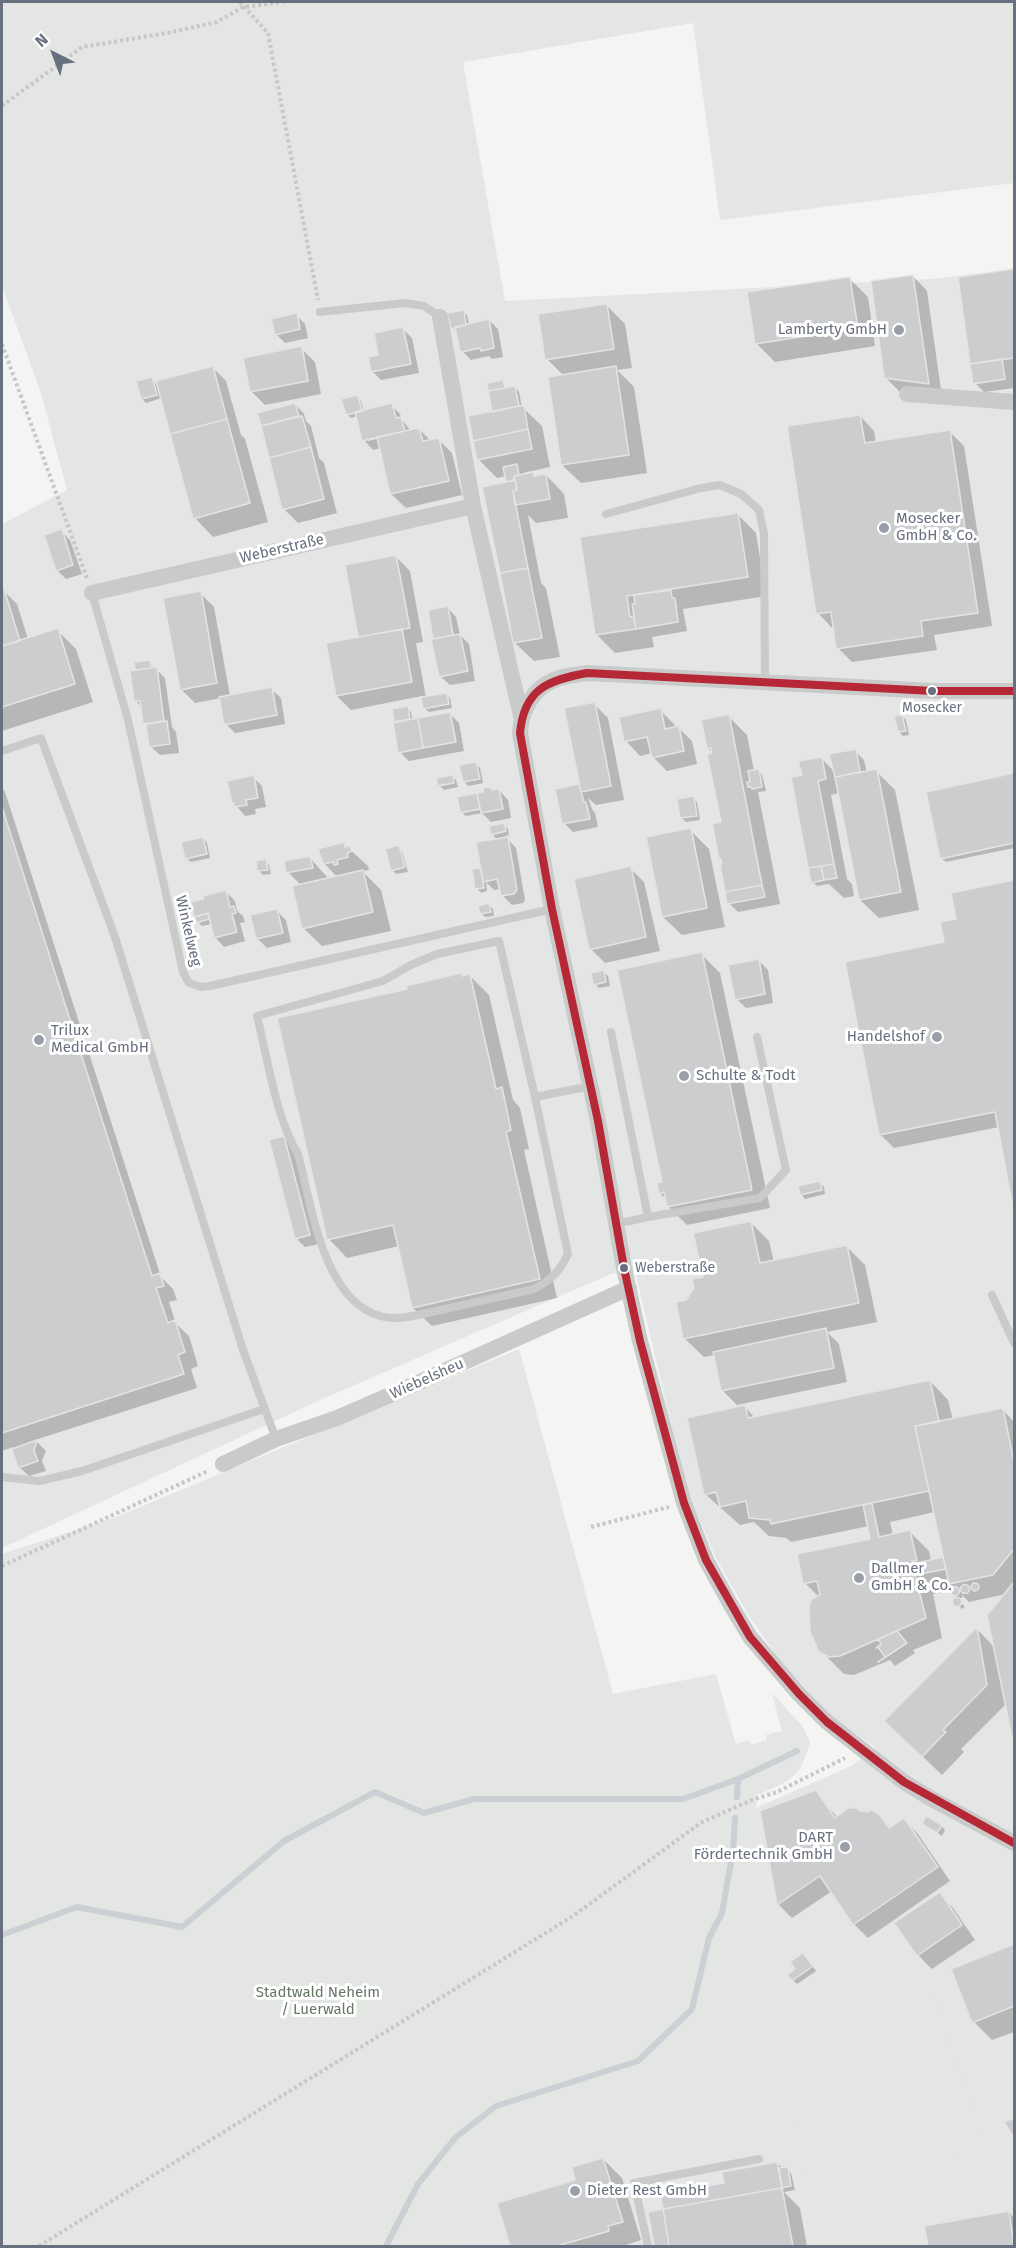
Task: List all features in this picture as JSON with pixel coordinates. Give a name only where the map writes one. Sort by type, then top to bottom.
[{"type":"street","points":[[440,317],[473,506],[521,716],[520,733],[552,909],[591,1086],[628,1288],[684,1503],[706,1560],[750,1637],[799,1694],[858,1748],[930,1798],[1014,1843]]},
{"type":"street","points":[[907,394],[1014,402]]},
{"type":"street","name":"Weberstraße","points":[[92,593],[473,506]]},
{"type":"street","points":[[521,716],[532,697],[554,680],[587,673],[933,691],[1014,690]]},
{"type":"street","name":"Wiebelsheu","points":[[223,1464],[276,1439],[337,1418],[628,1288]]},
{"type":"lane","points":[[320,312],[405,303],[424,306],[440,317]]},
{"type":"lane","points":[[606,514],[720,485],[741,494],[759,510],[764,534],[765,682]]},
{"type":"lane","name":"Winkelweg","points":[[92,593],[128,720],[183,972],[189,983],[201,987],[210,986],[552,909]]},
{"type":"lane","points":[[2,751],[41,738],[115,937],[243,1350],[276,1439]]},
{"type":"lane","points":[[499,941],[535,1096],[568,1254],[561,1269],[547,1282],[534,1289],[414,1315],[392,1318],[371,1313],[339,1284],[328,1263],[298,1154],[289,1140],[282,1120],[257,1016],[382,981],[437,954],[499,941]]},
{"type":"lane","points":[[611,1032],[648,1217]]},
{"type":"lane","points":[[616,1224],[760,1198],[786,1170],[757,1037]]},
{"type":"lane","points":[[535,1096],[591,1086]]},
{"type":"lane","points":[[992,1294],[1014,1343]]},
{"type":"lane","points":[[2,1477],[40,1481],[82,1472],[264,1409]]},
{"type":"lane","points":[[648,2247],[634,2182],[759,2159]]},
{"type":"path","points":[[240,2],[268,33],[320,312]]},
{"type":"path","points":[[2,106],[82,47],[217,22],[243,7],[284,2]]},
{"type":"path","points":[[2,344],[92,593]]},
{"type":"path","points":[[2,1566],[223,1464]]},
{"type":"path","points":[[591,1527],[684,1503]]},
{"type":"path","points":[[39,2247],[573,1916],[702,1822],[752,1800],[777,1792],[841,1761],[858,1748]]},
{"type":"shaded area","points":[[1014,270],[1014,2246],[447,2246],[490,2180],[786,2036],[756,1808],[851,1766],[876,1748],[833,1718],[778,1658],[749,1616],[716,1558],[693,1504],[676,1445],[635,1271],[611,1274],[320,1400],[2,1548],[2,524],[67,490],[40,390],[105,372],[505,301],[929,279]]},
{"type":"green space","points":[[2,2],[1014,2],[1014,183],[720,220],[693,23],[463,62],[505,301],[105,372],[40,390],[2,286]]},
{"type":"green space","name":"Stadtwald Neheim / Luerwald","points":[[519,1349],[613,1694],[716,1674],[736,1744],[749,1740],[751,1745],[767,1740],[766,1735],[782,1731],[772,1693],[803,1727],[810,1742],[803,1764],[792,1777],[757,1795],[756,1808],[786,2036],[490,2180],[447,2246],[2,2246],[2,1554],[116,1517]]},
{"type":"green space","points":[[928,1978],[986,2145],[894,2172],[907,2246],[813,2246],[786,2053]]},
{"type":"building","points":[[1014,269],[1014,358],[970,364],[958,277]]},
{"type":"building","name":"Lamberty GmbH","points":[[913,275],[929,384],[884,378],[871,281]]},
{"type":"building","points":[[850,277],[858,328],[755,344],[747,292]]},
{"type":"building","points":[[607,304],[614,349],[545,360],[538,314]]},
{"type":"building","points":[[464,310],[466,325],[451,329],[447,313]]},
{"type":"building","points":[[297,313],[300,329],[275,335],[271,319]]},
{"type":"building","points":[[489,319],[494,348],[462,352],[461,356],[455,327]]},
{"type":"building","points":[[403,327],[411,364],[371,372],[368,357],[378,355],[374,333]]},
{"type":"building","points":[[302,346],[308,381],[250,392],[243,358]]},
{"type":"building","points":[[1002,359],[1005,379],[973,384],[970,364]]},
{"type":"building","points":[[213,366],[227,419],[170,434],[156,381]]},
{"type":"building","points":[[616,366],[629,455],[561,465],[548,377]]},
{"type":"building","points":[[152,377],[157,395],[141,399],[136,381]]},
{"type":"building","points":[[503,380],[505,388],[488,391],[487,383]]},
{"type":"building","points":[[515,386],[519,406],[492,412],[488,391]]},
{"type":"building","points":[[358,395],[362,411],[346,415],[341,399]]},
{"type":"building","points":[[295,403],[299,416],[261,426],[257,413]]},
{"type":"building","points":[[392,403],[396,418],[401,417],[405,431],[362,441],[355,412]]},
{"type":"building","points":[[524,405],[528,429],[473,441],[468,416]]},
{"type":"building","name":"Mosecker GmbH & Co.","points":[[860,415],[865,443],[950,430],[978,613],[921,621],[923,636],[836,649],[831,612],[816,614],[787,426]]},
{"type":"building","points":[[302,416],[311,447],[269,458],[261,426]]},
{"type":"building","points":[[227,419],[250,503],[193,519],[170,434]]},
{"type":"building","points":[[419,428],[423,441],[439,438],[449,481],[390,494],[377,437]]},
{"type":"building","points":[[528,429],[532,449],[477,460],[473,441]]},
{"type":"building","points":[[311,447],[324,499],[282,510],[269,458]]},
{"type":"building","points":[[517,464],[519,475],[514,476],[514,480],[506,482],[503,467]]},
{"type":"building","points":[[533,472],[534,476],[546,474],[550,499],[515,505],[513,491],[517,490],[514,476]]},
{"type":"building","points":[[515,480],[517,490],[513,491],[528,568],[500,573],[482,487]]},
{"type":"building","points":[[738,513],[748,577],[627,596],[630,617],[634,616],[636,629],[595,635],[580,537]]},
{"type":"building","points":[[62,529],[73,565],[56,571],[44,535]]},
{"type":"building","points":[[396,555],[410,628],[358,637],[345,565]]},
{"type":"building","points":[[528,568],[542,638],[513,643],[500,573]]},
{"type":"building","points":[[2,589],[4,589],[20,641],[2,646]]},
{"type":"building","points":[[671,590],[672,598],[675,598],[678,622],[636,629],[632,604],[635,604],[634,595]]},
{"type":"building","points":[[201,591],[217,683],[180,690],[163,598]]},
{"type":"building","points":[[448,606],[453,635],[433,639],[428,610]]},
{"type":"building","points":[[58,628],[75,684],[2,707],[2,646]]},
{"type":"building","points":[[402,629],[412,682],[336,696],[326,643]]},
{"type":"building","points":[[460,634],[468,671],[439,677],[431,639]]},
{"type":"building","points":[[150,660],[151,668],[135,670],[134,662]]},
{"type":"building","points":[[157,667],[164,721],[143,724],[140,701],[134,701],[130,671]]},
{"type":"building","points":[[272,687],[277,715],[224,725],[219,697]]},
{"type":"building","points":[[447,693],[449,704],[423,709],[421,697]]},
{"type":"building","points":[[595,702],[611,786],[581,792],[564,708]]},
{"type":"building","points":[[408,706],[410,719],[394,722],[392,709]]},
{"type":"building","points":[[661,708],[665,729],[679,726],[684,751],[652,758],[647,737],[624,742],[619,717]]},
{"type":"building","points":[[450,712],[456,742],[423,748],[418,718]]},
{"type":"building","points":[[729,714],[762,885],[725,892],[720,864],[722,864],[712,824],[721,822],[707,754],[712,753],[711,748],[707,748],[701,720]]},
{"type":"building","points":[[902,715],[906,731],[898,732],[894,716]]},
{"type":"building","points":[[418,718],[423,748],[398,753],[393,723]]},
{"type":"building","points":[[167,721],[170,744],[149,747],[146,724]]},
{"type":"building","points":[[856,749],[860,772],[835,777],[829,754]]},
{"type":"building","points":[[822,757],[826,779],[818,781],[834,864],[808,868],[791,777],[802,775],[798,761]]},
{"type":"building","points":[[476,762],[480,779],[463,782],[459,765]]},
{"type":"building","points":[[759,769],[762,787],[752,789],[748,787],[747,782],[750,782],[748,771]]},
{"type":"building","points":[[877,769],[901,892],[859,900],[835,777]]},
{"type":"building","points":[[1014,773],[1014,843],[940,859],[926,792]]},
{"type":"building","points":[[254,775],[258,798],[246,800],[247,805],[234,807],[227,781]]},
{"type":"building","points":[[453,775],[454,783],[438,786],[436,778]]},
{"type":"building","points":[[579,784],[590,819],[562,824],[555,789]]},
{"type":"building","points":[[491,787],[492,790],[499,789],[503,809],[481,813],[477,793],[483,792],[483,788]]},
{"type":"building","points":[[477,793],[480,809],[460,813],[457,797]]},
{"type":"building","points":[[694,796],[697,816],[680,818],[677,799]]},
{"type":"building","name":"Trilux Medical GmbH","points":[[2,807],[152,1276],[160,1273],[164,1286],[156,1288],[168,1323],[175,1320],[185,1352],[178,1355],[184,1374],[2,1433]]},
{"type":"building","points":[[504,823],[506,831],[491,835],[489,826]]},
{"type":"building","points":[[691,828],[707,908],[662,917],[646,837]]},
{"type":"building","points":[[203,837],[207,854],[185,859],[181,842]]},
{"type":"building","points":[[508,837],[517,890],[514,894],[501,896],[497,879],[483,882],[476,842]]},
{"type":"building","points":[[344,842],[345,847],[350,846],[352,851],[347,853],[348,857],[337,860],[338,864],[334,865],[333,862],[323,864],[318,849]]},
{"type":"building","points":[[399,845],[405,867],[391,871],[385,849]]},
{"type":"building","points":[[310,856],[313,868],[286,873],[284,861]]},
{"type":"building","points":[[266,859],[268,870],[257,871],[256,861]]},
{"type":"building","points":[[834,864],[837,878],[824,880],[821,866]]},
{"type":"building","points":[[631,866],[646,937],[589,950],[574,879]]},
{"type":"building","points":[[821,866],[824,880],[811,883],[808,868]]},
{"type":"building","points":[[481,868],[484,888],[475,889],[472,869]]},
{"type":"building","points":[[363,870],[373,912],[302,929],[292,886]]},
{"type":"building","name":"Handelshof","points":[[1014,880],[1014,1213],[995,1112],[879,1135],[845,962],[944,942],[940,922],[956,919],[951,893]]},
{"type":"building","points":[[762,885],[765,897],[727,904],[725,892]]},
{"type":"building","points":[[226,890],[230,907],[234,906],[236,913],[232,914],[237,932],[214,938],[208,913],[194,917],[191,902]]},
{"type":"building","points":[[489,903],[491,912],[480,914],[478,906]]},
{"type":"building","points":[[277,909],[283,933],[256,939],[250,915]]},
{"type":"building","points":[[208,913],[209,919],[196,923],[194,917]]},
{"type":"building","name":"Schulte & Todt","points":[[702,952],[752,1190],[667,1207],[664,1192],[659,1194],[657,1183],[662,1182],[617,970]]},
{"type":"building","points":[[759,959],[765,994],[735,1000],[728,965]]},
{"type":"building","points":[[604,970],[606,982],[593,985],[591,973]]},
{"type":"building","points":[[461,973],[462,976],[470,974],[496,1089],[502,1087],[511,1130],[506,1132],[540,1279],[412,1308],[393,1225],[327,1240],[277,1018],[407,989],[406,986]]},
{"type":"building","points":[[284,1136],[310,1235],[295,1239],[269,1140]]},
{"type":"building","points":[[820,1181],[822,1190],[800,1195],[798,1186]]},
{"type":"building","points":[[751,1221],[760,1263],[847,1245],[859,1303],[683,1339],[676,1302],[686,1300],[694,1288],[692,1279],[703,1277],[693,1233]]},
{"type":"building","points":[[826,1328],[834,1368],[721,1391],[713,1352]]},
{"type":"building","points":[[930,1380],[939,1422],[915,1426],[929,1491],[771,1524],[770,1520],[749,1518],[746,1501],[720,1507],[716,1492],[704,1495],[687,1418],[745,1405],[748,1418]]},
{"type":"building","points":[[1003,1408],[1014,1462],[1014,1549],[993,1575],[949,1584],[915,1426]]},
{"type":"building","points":[[37,1440],[34,1451],[38,1461],[18,1468],[12,1449]]},
{"type":"building","name":"Dallmer GmbH & Co.","points":[[872,1503],[879,1537],[910,1530],[917,1561],[912,1561],[913,1564],[943,1557],[946,1569],[915,1575],[926,1618],[840,1656],[829,1657],[819,1652],[810,1632],[809,1606],[811,1600],[820,1594],[817,1581],[803,1584],[797,1554],[870,1539],[863,1505]]},
{"type":"building","points":[[1014,1582],[1014,1747],[987,1615]]},
{"type":"building","points":[[975,1583],[979,1587],[975,1591],[971,1587]]},
{"type":"building","points":[[965,1585],[969,1589],[965,1593],[961,1589]]},
{"type":"building","points":[[955,1587],[959,1591],[955,1595],[951,1591]]},
{"type":"building","points":[[957,1598],[961,1602],[957,1606],[953,1602]]},
{"type":"building","points":[[977,1627],[987,1685],[943,1730],[946,1732],[922,1757],[884,1721]]},
{"type":"building","points":[[897,1631],[907,1643],[878,1662],[885,1657],[878,1647],[876,1648],[881,1644],[878,1639]]},
{"type":"building","name":"DART Fördertechnik GmbH","points":[[816,1790],[835,1818],[848,1808],[858,1808],[858,1810],[868,1812],[869,1809],[879,1814],[889,1828],[904,1818],[938,1867],[853,1925],[820,1876],[777,1905],[760,1811]]},
{"type":"building","points":[[926,1816],[942,1825],[937,1833],[922,1824]]},
{"type":"building","points":[[940,1892],[962,1925],[917,1956],[894,1923]]},
{"type":"building","points":[[1014,1944],[1014,2006],[972,2023],[951,1969]]},
{"type":"building","points":[[803,1953],[813,1966],[792,1981],[787,1974],[795,1969],[790,1962]]},
{"type":"building","points":[[1014,2118],[1014,2138],[1004,2122]]},
{"type":"building","name":"Dieter Rest GmbH","points":[[603,2158],[623,2222],[608,2226],[609,2231],[557,2246],[510,2246],[497,2203],[575,2180],[572,2167]]},
{"type":"building","points":[[777,2162],[782,2188],[663,2209],[660,2195],[724,2183],[722,2172]]},
{"type":"building","points":[[788,2167],[791,2186],[782,2188],[779,2168]]},
{"type":"building","name":"Dieter Rest GmbH","points":[[782,2188],[793,2246],[669,2246],[663,2209]]},
{"type":"building","points":[[663,2209],[669,2246],[654,2246],[648,2212]]},
{"type":"building","points":[[1009,2211],[1014,2246],[928,2246],[924,2226]]},
{"type":"waterway","points":[[2,1935],[77,1907],[182,1927],[284,1841],[375,1792],[424,1813],[474,1799],[683,1799],[738,1779],[797,1751]]},
{"type":"waterway","points":[[737,1797],[738,1779]]},
{"type":"waterway","points":[[386,2246],[418,2184],[456,2137],[496,2106],[638,2061],[692,2009],[709,1938],[722,1913],[733,1851],[735,1818]]},
{"type":"transit line","points":[[1014,691],[933,691],[587,673],[561,679],[540,689],[527,706],[522,718],[520,733],[552,909],[598,1121],[624,1268],[640,1341],[684,1503],[706,1560],[750,1637],[799,1694],[827,1722],[904,1782],[1014,1843]]},
{"type":"place","name":"Lamberty GmbH","points":[[899,330]]},
{"type":"place","name":"Mosecker GmbH & Co.","points":[[884,528]]},
{"type":"place","name":"Mosecker","points":[[932,691]]},
{"type":"place","name":"Handelshof","points":[[937,1037]]},
{"type":"place","name":"Trilux Medical GmbH","points":[[39,1040]]},
{"type":"place","name":"Schulte & Todt","points":[[684,1076]]},
{"type":"place","name":"Weberstraße","points":[[624,1268]]},
{"type":"place","name":"Dallmer GmbH & Co.","points":[[859,1578]]},
{"type":"place","name":"DART Fördertechnik GmbH","points":[[845,1847]]},
{"type":"place","name":"Dieter Rest GmbH","points":[[575,2191]]}]
